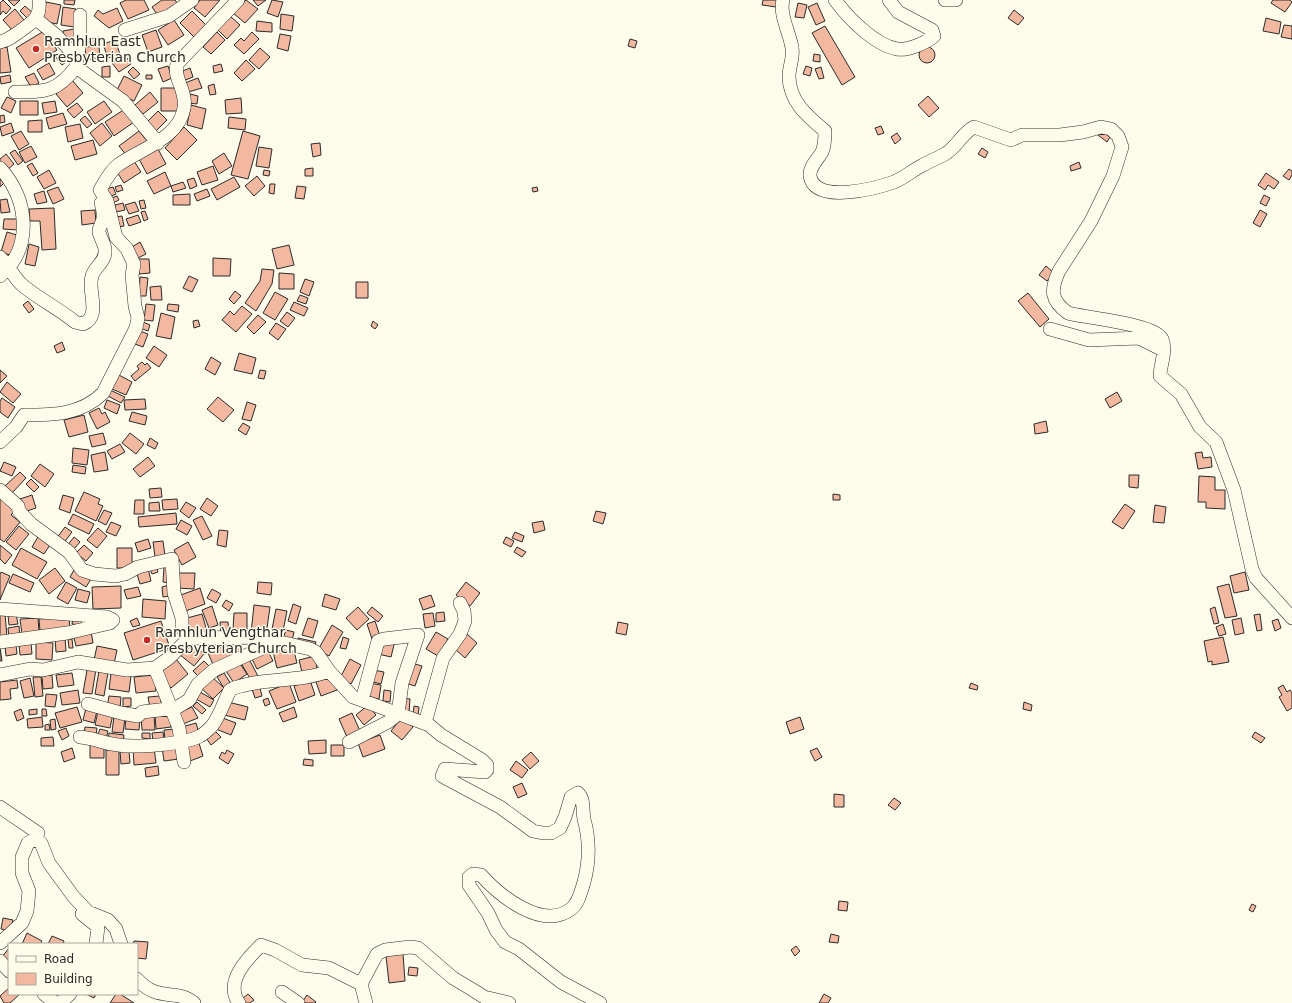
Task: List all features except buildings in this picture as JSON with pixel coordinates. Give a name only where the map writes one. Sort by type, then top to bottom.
[{"type":"street","points":[[0,42],[10,39],[28,27],[36,19],[40,7],[39,0]]},
{"type":"street","points":[[125,30],[169,16],[192,0]]},
{"type":"street","points":[[0,256],[18,280],[29,290],[75,322],[83,324],[87,323],[91,317],[94,304],[91,280],[94,271],[104,258],[106,248],[99,232],[103,217],[100,190],[109,174],[118,165],[158,142],[174,128],[184,109],[184,91],[176,75],[177,64],[238,0]]},
{"type":"street","points":[[783,0],[783,15],[793,50],[789,76],[790,89],[796,103],[807,116],[825,131],[825,143],[822,152],[810,172],[810,178],[814,185],[823,190],[851,192],[874,188],[895,181],[946,154],[955,147],[969,130],[974,127],[1011,140],[1022,135],[1060,135],[1083,132],[1101,127],[1111,129],[1118,136],[1122,147],[1112,176],[1091,221],[1059,271],[1055,279],[1053,294],[1058,306],[1068,313],[1144,327],[1158,334],[1162,339],[1164,350],[1160,376],[1181,394],[1200,427],[1216,442],[1226,465],[1234,490],[1252,570],[1256,578],[1292,618]]},
{"type":"street","points":[[835,0],[864,32],[883,44],[898,50],[929,40],[934,36],[932,30],[917,24],[898,12],[889,0]]},
{"type":"street","points":[[945,0],[956,0]]},
{"type":"street","points":[[15,92],[42,92],[65,82],[76,63],[80,43],[80,15]]},
{"type":"street","points":[[36,19],[57,36],[76,63],[123,101],[158,142]]},
{"type":"street","points":[[0,168],[16,190],[21,204],[23,220],[22,237],[10,268],[0,276]]},
{"type":"street","points":[[0,442],[16,427],[24,415],[58,415],[75,411],[96,400],[103,393],[136,328],[138,318],[135,306],[132,275],[134,264],[127,249],[116,237],[107,201],[100,190]]},
{"type":"street","points":[[1050,329],[1090,340],[1140,338],[1164,350]]},
{"type":"street","points":[[0,490],[18,506],[19,512],[31,524],[69,552],[82,570],[94,574],[116,576],[125,574],[138,567],[172,558],[174,593],[182,618],[182,628],[189,638]]},
{"type":"street","points":[[425,724],[443,658],[460,634],[465,621],[464,611],[460,603]]},
{"type":"street","points":[[0,609],[107,617],[113,620],[110,623],[74,632],[0,642]]},
{"type":"street","points":[[349,742],[383,726],[398,714],[402,683],[418,635],[378,641],[362,700]]},
{"type":"street","points":[[0,675],[30,669],[48,669],[78,662],[127,670],[155,668],[169,658],[189,638],[266,637],[269,645]]},
{"type":"street","points":[[88,704],[138,716],[142,712],[171,710],[189,700],[198,684],[214,670],[269,645],[285,643],[310,649],[316,652],[329,671],[354,697],[425,724],[482,760],[488,767],[487,770],[482,773],[445,769],[442,776],[500,807],[533,831],[543,833],[556,831],[565,817],[571,797],[575,793],[578,793],[581,795],[584,818],[589,835],[589,855],[585,876],[578,899],[571,909],[558,915],[532,912],[514,905],[481,875],[474,874],[469,877],[469,885],[488,912],[496,930],[505,942],[519,949],[561,982],[600,1003]]},
{"type":"street","points":[[155,668],[179,728],[184,762]]},
{"type":"street","points":[[80,737],[92,738],[110,744],[126,746],[182,741],[202,735],[212,726],[230,690],[234,688],[264,682],[312,677],[329,671]]},
{"type":"street","points":[[0,806],[38,833],[36,839],[28,843],[22,858],[22,873],[29,891],[28,911],[22,922],[0,943]]},
{"type":"street","points":[[36,839],[41,843],[49,863],[73,896],[88,912],[108,920],[116,929],[121,943]]},
{"type":"street","points":[[73,896],[73,907],[98,927],[96,943]]},
{"type":"street","points":[[239,1003],[234,991],[235,981],[250,957],[261,945],[275,950],[302,965],[328,968],[362,984]]},
{"type":"street","points":[[366,1003],[362,984],[366,972],[377,954],[391,949],[410,947],[418,948],[453,978],[484,997],[509,1003]]},
{"type":"street","points":[[0,961],[8,970]]},
{"type":"street","points":[[138,980],[148,992],[187,999],[194,1003]]},
{"type":"street","points":[[282,992],[298,1003]]},
{"type":"street","points":[[45,995],[55,1003]]},
{"type":"street","points":[[60,1003],[69,995]]},
{"type":"place","name":"Ramhlun East Presbyterian Church","points":[[36,49]]},
{"type":"place","name":"Ramhlun Vengthar Presbyterian Church","points":[[147,640]]}]
